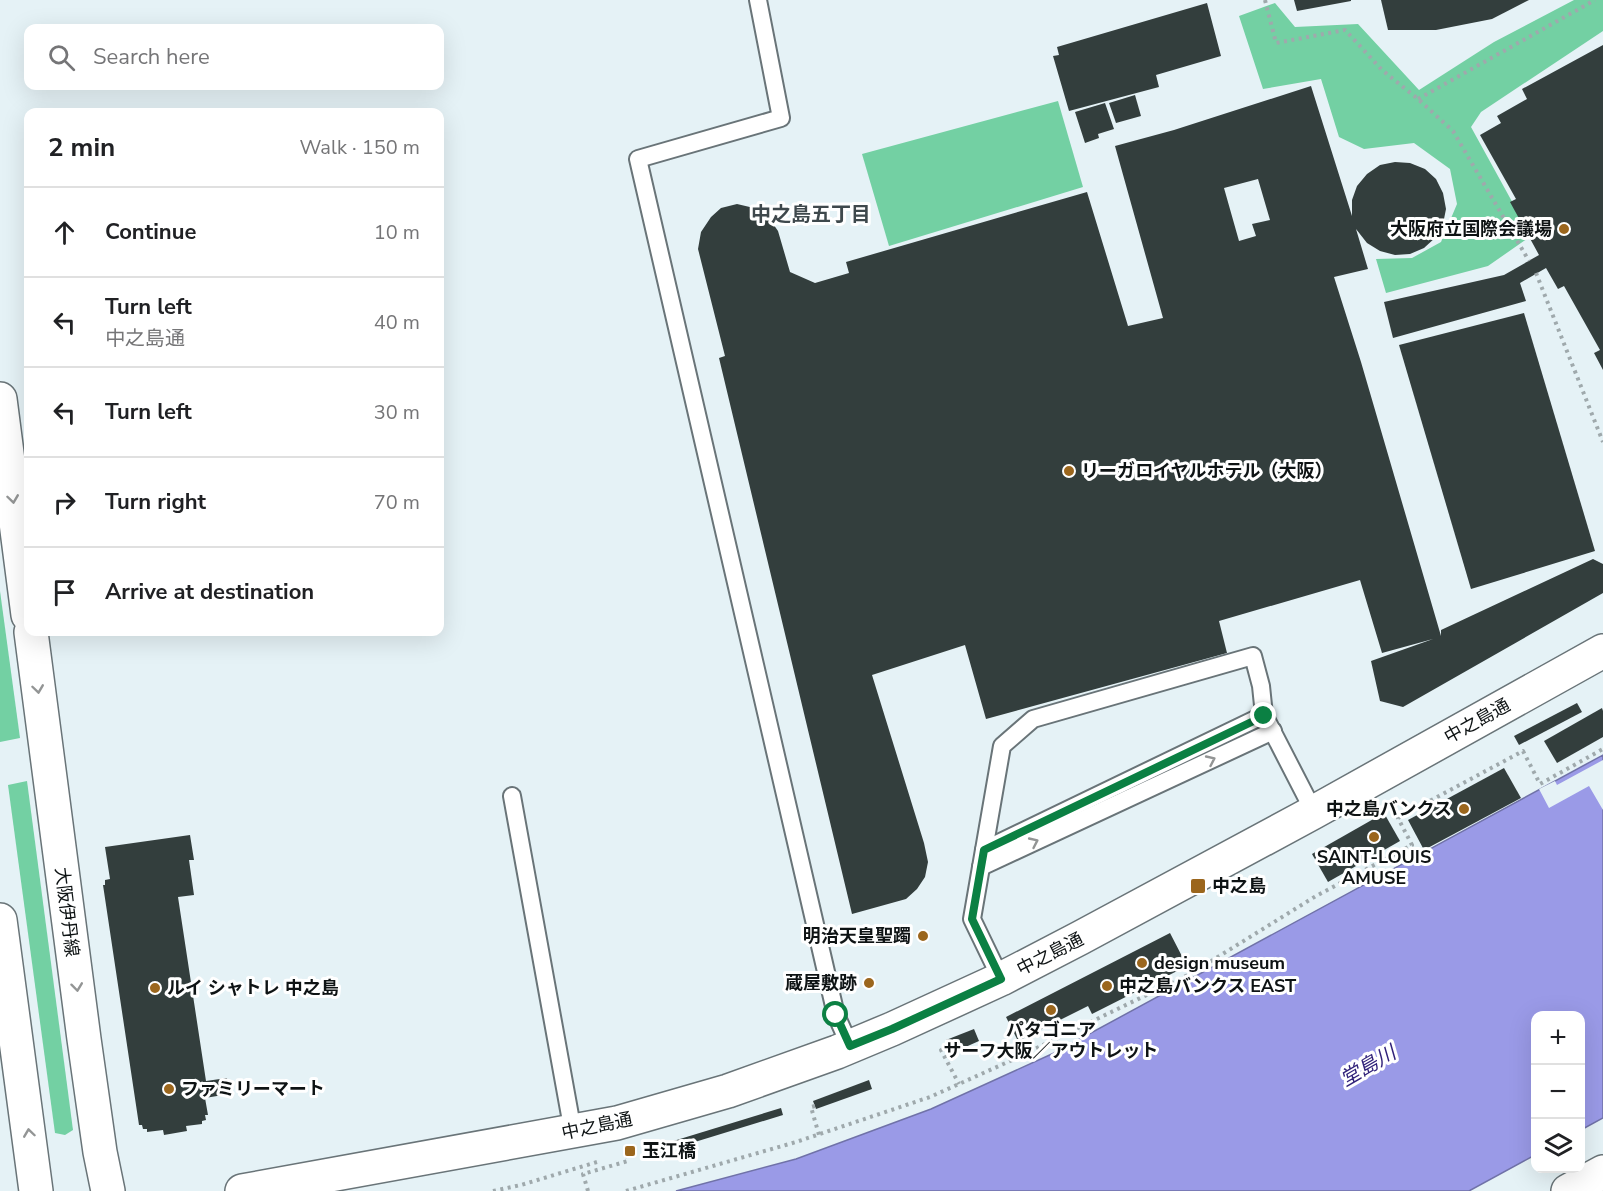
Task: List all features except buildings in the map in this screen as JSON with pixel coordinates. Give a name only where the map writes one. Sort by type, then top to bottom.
[{"type":"street","points":[[0,399],[24,584]]},
{"type":"street","name":"大阪伊丹線","points":[[32,636],[85,1050],[108,1191]]},
{"type":"street","name":"中之島通","points":[[242,1191],[617,1123],[728,1091],[850,1046],[1001,979],[1159,897],[1603,651]]},
{"type":"street","points":[[0,920],[36,1191]]},
{"type":"street","points":[[1569,1191],[1603,1172]]},
{"type":"lane","points":[[758,0],[781,118],[638,159],[836,1015],[850,1046]]},
{"type":"lane","points":[[1001,979],[972,919],[1002,746],[1033,719],[1252,656],[1261,686],[1264,716],[1314,812]]},
{"type":"lane","points":[[982,858],[1264,716]]},
{"type":"lane","points":[[982,858],[1273,731]]},
{"type":"lane","points":[[512,796],[573,1132]]},
{"type":"path","points":[[1265,0],[1276,43],[1345,30],[1382,70],[1453,131],[1529,261]]},
{"type":"path","points":[[1418,99],[1595,0]]},
{"type":"path","points":[[1536,273],[1603,442]]},
{"type":"path","points":[[626,1191],[819,1135],[930,1097],[1010,1061],[1192,973],[1316,896],[1412,845],[1398,818],[1523,751],[1540,784],[1603,749]]},
{"type":"path","points":[[949,1047],[941,1050],[959,1084]]},
{"type":"path","points":[[815,1106],[811,1107],[819,1135]]},
{"type":"path","points":[[588,1191],[583,1174],[628,1161]]},
{"type":"path","points":[[493,1191],[581,1167]]},
{"type":"green space","points":[[1574,0],[1603,0],[1603,31],[1481,112],[1471,127],[1531,236],[1488,266],[1386,293],[1376,259],[1412,258],[1441,242],[1457,204],[1450,169],[1414,143],[1364,149],[1339,137],[1321,79],[1263,89],[1239,16],[1275,3],[1295,27],[1358,24],[1419,90],[1494,42]]},
{"type":"green space","points":[[1058,101],[1083,187],[889,246],[862,154]]},
{"type":"green space","points":[[0,591],[20,738],[0,742]]},
{"type":"green space","points":[[27,781],[73,1130],[65,1135],[55,1133],[8,785]]},
{"type":"water","name":"堂島川","points":[[1603,755],[1603,1118],[1585,1128],[1585,1011],[1531,1011],[1531,1157],[1469,1191],[676,1191],[796,1159],[931,1109],[1054,1053]]},
{"type":"pier","points":[[1603,760],[1603,810],[1589,786],[1549,808],[1539,789],[1555,781],[1557,785]]},
{"type":"place","name":"大阪府立国際会議場","points":[[1564,229]]},
{"type":"place","name":"リーガロイヤルホテル（大阪）","points":[[1069,471]]},
{"type":"place","name":"中之島バンクス","points":[[1464,809]]},
{"type":"place","name":"SAINT-LOUIS AMUSE","points":[[1374,837]]},
{"type":"place","name":"中之島","points":[[1198,886]]},
{"type":"place","name":"明治天皇聖躅","points":[[923,936]]},
{"type":"place","name":"design museum","points":[[1142,963]]},
{"type":"place","name":"蔵屋敷跡","points":[[869,983]]},
{"type":"place","name":"中之島バンクス EAST","points":[[1107,986]]},
{"type":"place","name":"ルイ シャトレ 中之島","points":[[155,988]]},
{"type":"place","name":"パタゴニア サーフ大阪／アウトレット","points":[[1051,1010]]},
{"type":"place","name":"ファミリーマート","points":[[169,1089]]},
{"type":"place","name":"玉江橋","points":[[630,1151]]},
{"type":"district","name":"中之島五丁目","points":[[811,214]]},
{"type":"route","points":[[836,1015],[850,1046],[1001,979],[972,919],[984,850],[1264,716]]}]
